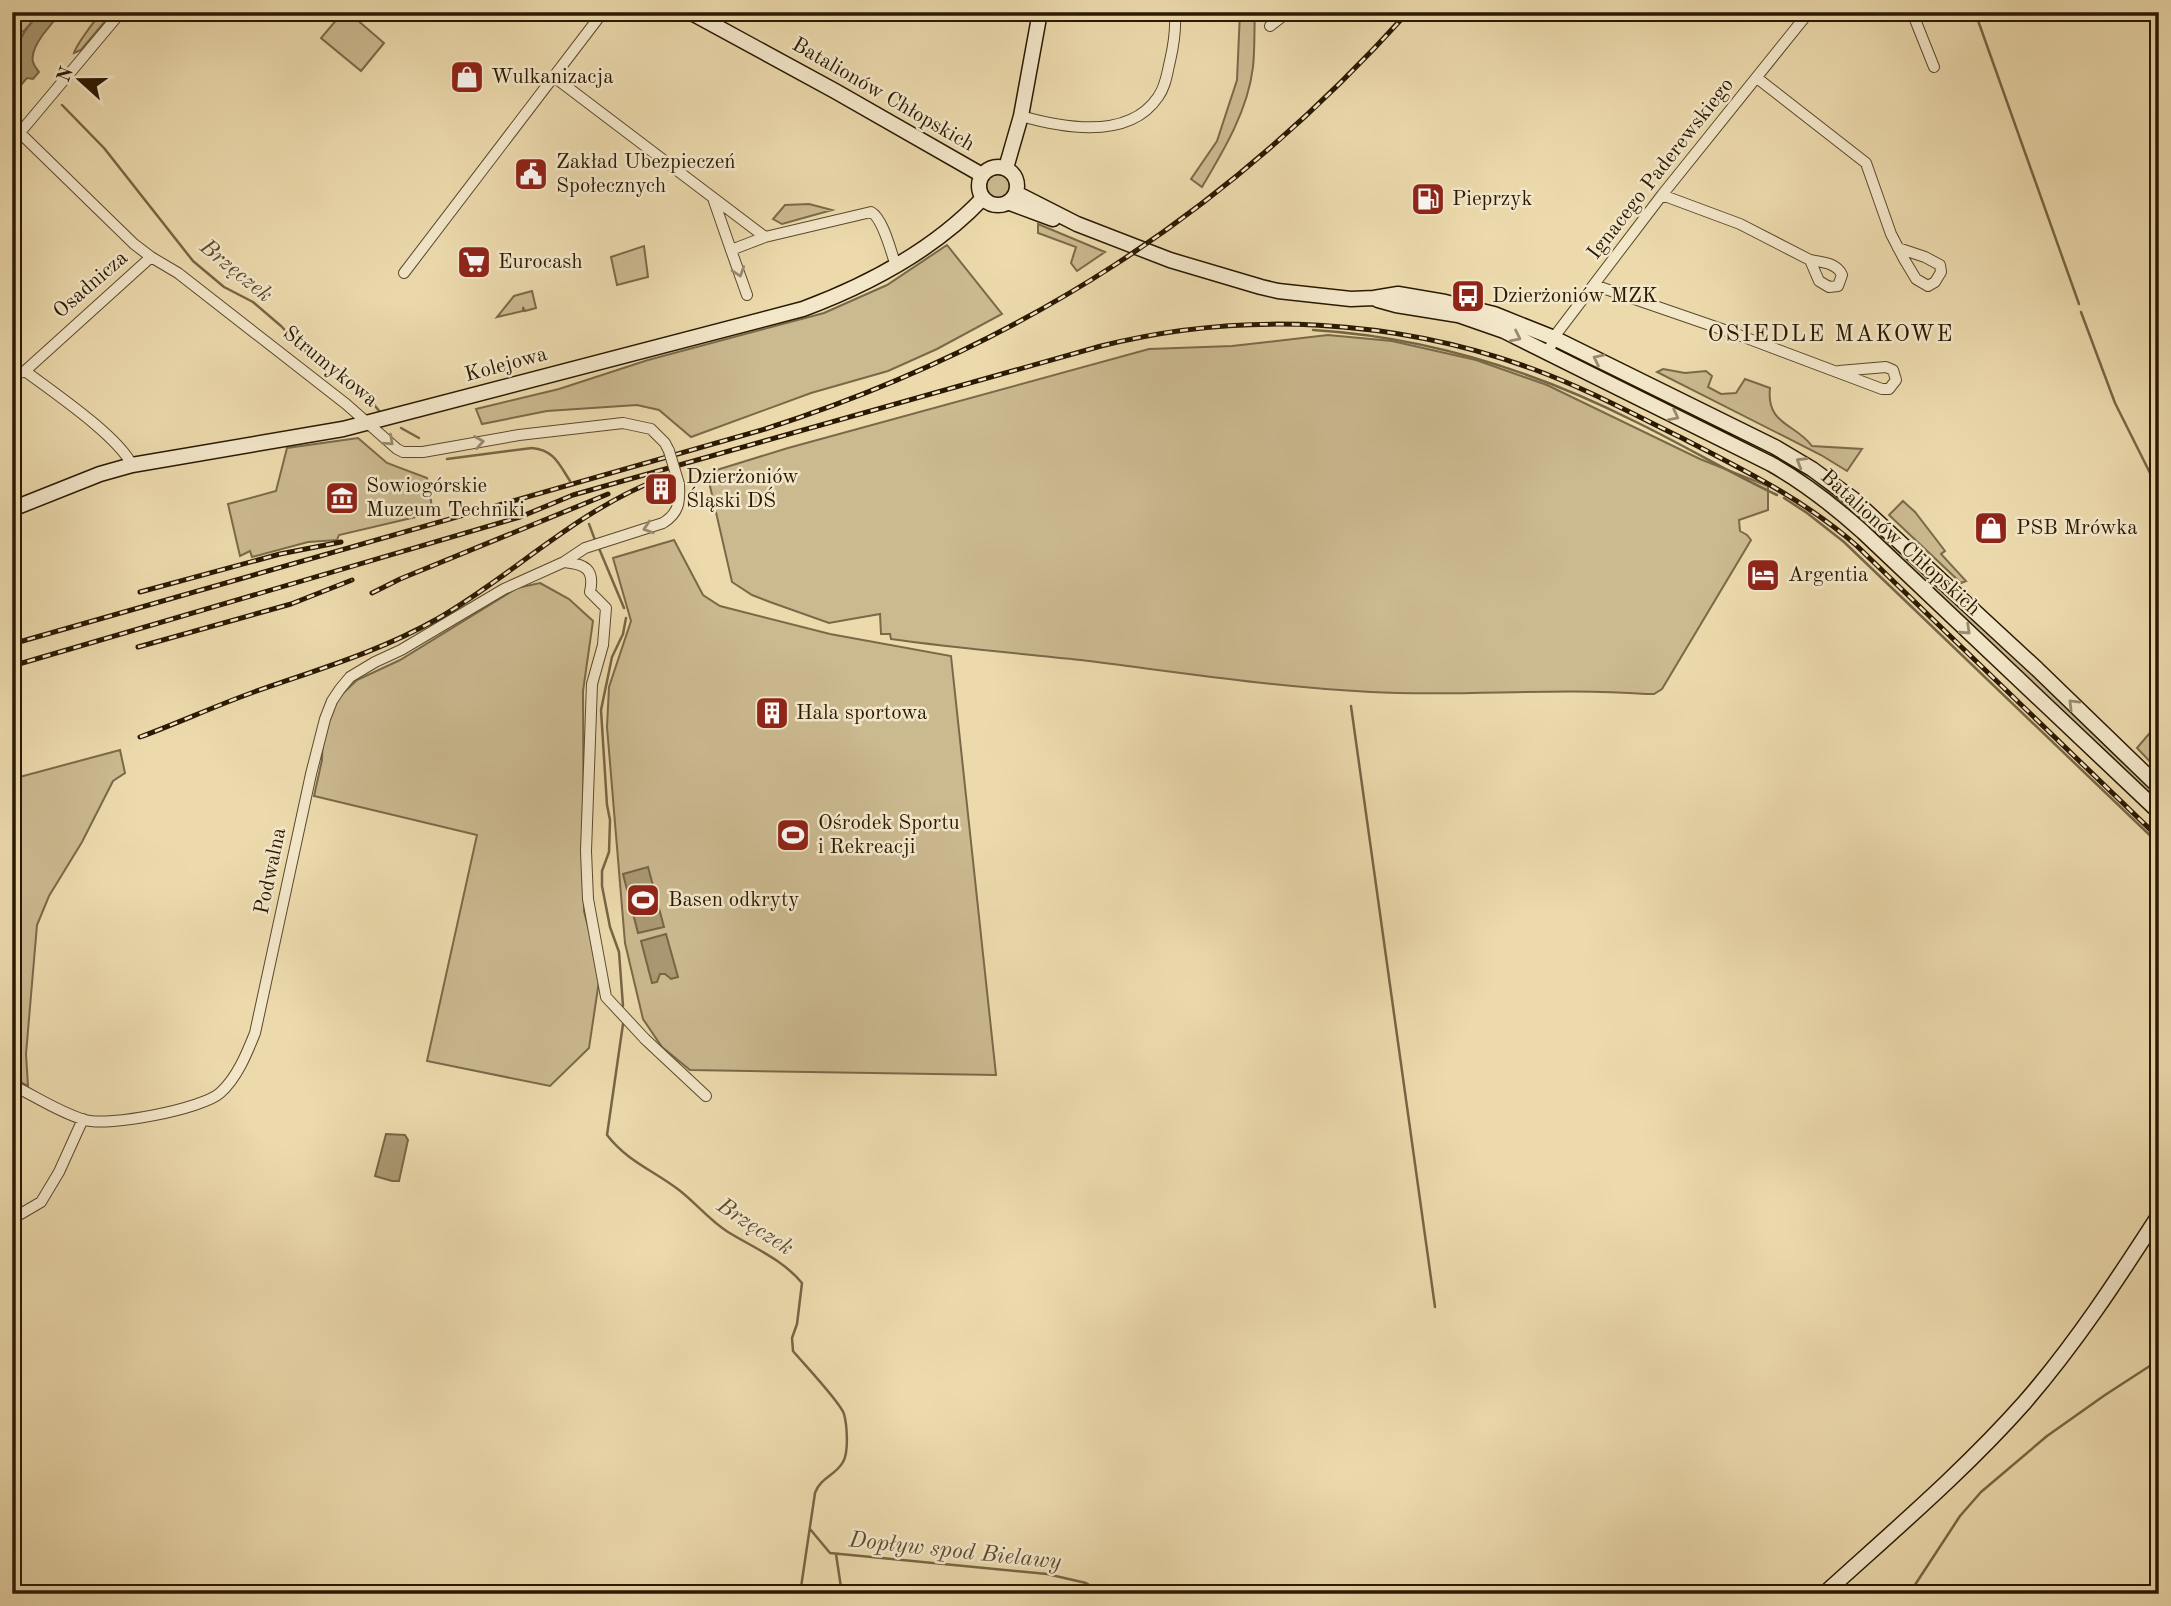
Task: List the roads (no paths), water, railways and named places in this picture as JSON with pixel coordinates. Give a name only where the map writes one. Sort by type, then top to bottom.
[{"type":"main road","name":"Batalionów Chłopskich","points":[[690,12],[835,91],[982,176]]},
{"type":"main road","points":[[1006,168],[1021,116],[1040,15]]},
{"type":"main road","points":[[995,167],[1006,168],[1016,181],[1012,197],[995,205],[983,198],[979,187],[982,176],[995,167]]},
{"type":"main road","name":"Batalionów Chłopskich","points":[[1012,197],[1050,219],[1077,224],[1184,265],[1261,287],[1321,296],[1374,298],[1398,294],[1466,306],[1555,338],[1775,447],[1833,483],[1875,519],[2037,668],[2159,787]]},
{"type":"main road","name":"Kolejowa","points":[[12,509],[100,474],[132,465],[369,423],[795,311],[858,288],[896,266],[948,230],[983,198]]},
{"type":"main road","name":"Batalionów Chłopskich","points":[[1374,298],[1396,305],[1470,318],[1504,331],[1771,464],[1813,490],[1863,532],[2159,812]]},
{"type":"main road","points":[[2142,1240],[2159,1207]]},
{"type":"main road","points":[[1824,1594],[1950,1478],[2023,1404],[2078,1337],[2159,1215]]},
{"type":"street","points":[[12,142],[121,12]]},
{"type":"street","points":[[404,273],[603,12]]},
{"type":"street","points":[[1018,12],[1040,15]]},
{"type":"street","points":[[1021,116],[1087,127],[1118,124],[1136,117],[1159,97],[1166,81],[1176,32],[1175,12]]},
{"type":"street","points":[[1270,26],[1288,12]]},
{"type":"street","points":[[1912,12],[1934,67]]},
{"type":"street","name":"Ignacego Paderewskiego","points":[[1548,352],[1555,338],[1662,195],[1757,78],[1805,13]]},
{"type":"street","points":[[554,77],[714,201],[765,237]]},
{"type":"street","points":[[1757,78],[1866,163],[1898,248],[1916,279],[1928,286],[1935,282],[1941,272],[1940,265],[1898,248]]},
{"type":"street","name":"Strumykowa","points":[[20,133],[81,194],[151,257],[178,272],[369,423],[397,449],[412,452],[436,450],[539,432],[623,423],[651,429],[665,443],[679,484]]},
{"type":"street","points":[[1662,195],[1740,224],[1810,260]]},
{"type":"street","points":[[714,201],[747,295]]},
{"type":"street","points":[[731,250],[765,237],[871,212],[876,214],[881,223],[896,266]]},
{"type":"street","name":"Osadnicza","points":[[12,376],[25,371],[151,257]]},
{"type":"street","points":[[1594,285],[1882,389],[1889,389],[1896,380],[1893,370],[1886,367],[1839,372]]},
{"type":"street","points":[[25,371],[108,437],[126,453],[132,465]]},
{"type":"street","name":"Podwalna","points":[[12,1085],[83,1119],[108,1123],[201,1102],[219,1093],[245,1059],[255,1033],[325,719],[340,689],[351,677],[375,662],[401,650],[504,589],[564,562],[585,548],[668,520],[679,506],[679,484]]},
{"type":"street","points":[[564,562],[586,567],[593,582],[590,592],[606,608],[603,645],[592,684],[586,852],[588,899],[606,998],[706,1096]]},
{"type":"street","points":[[12,1219],[41,1202],[59,1172],[83,1119]]},
{"type":"waterway","points":[[1975,12],[2079,304]]},
{"type":"waterway","name":"Brzęczek","points":[[62,105],[104,148],[193,261],[224,287],[253,302],[304,350],[354,380],[380,412]]},
{"type":"waterway","points":[[2081,312],[2115,403],[2159,491]]},
{"type":"waterway","points":[[1313,330],[1438,348],[1518,372],[1596,403],[1777,495]]},
{"type":"waterway","name":"Brzęczek","points":[[401,428],[419,438]]},
{"type":"waterway","name":"Brzęczek","points":[[447,459],[539,449],[555,459],[570,481]]},
{"type":"waterway","points":[[1784,498],[1844,542],[2159,844]]},
{"type":"waterway","name":"Brzęczek","points":[[589,524],[595,540]]},
{"type":"waterway","name":"Brzęczek","points":[[598,546],[624,608]]},
{"type":"waterway","name":"Brzęczek","points":[[623,1006],[619,952],[610,927],[602,886],[602,871],[609,852],[610,820],[601,710],[612,657],[623,634],[626,618]]},
{"type":"waterway","points":[[1351,706],[1435,1307]]},
{"type":"waterway","name":"Brzęczek","points":[[623,1024],[607,1135],[623,1152],[679,1190],[721,1228],[777,1261],[802,1283],[797,1324],[792,1338],[793,1351],[829,1392],[844,1414],[847,1438],[845,1458],[815,1493],[800,1594]]},
{"type":"waterway","points":[[1909,1594],[1960,1516],[1981,1492],[2047,1436],[2159,1360]]},
{"type":"waterway","name":"Dopływ spod Bielawy","points":[[810,1529],[830,1553],[1047,1574],[1086,1583],[1104,1594]]},
{"type":"waterway","points":[[836,1554],[842,1594]]},
{"type":"railway","points":[[12,644],[765,429],[859,395],[948,357],[1034,314],[1115,265],[1193,210],[1267,150],[1339,84],[1408,12]]},
{"type":"railway","points":[[12,666],[520,517],[573,495],[1101,346],[1209,327],[1319,325],[1428,339],[1533,369],[1590,393],[1682,438],[1795,500],[1857,546],[2159,838]]},
{"type":"railway","points":[[140,737],[239,697],[370,651],[415,631],[465,602],[599,509],[657,480]]},
{"type":"railway","points":[[372,593],[608,494]]},
{"type":"railway","points":[[140,592],[280,554],[341,542]]},
{"type":"railway","points":[[138,647],[291,604],[352,580]]},
{"type":"place","name":"Wulkanizacja","points":[[467,77]]},
{"type":"place","name":"Zakład Ubezpieczeń Społecznych","points":[[531,174]]},
{"type":"place","name":"Pieprzyk","points":[[1428,199]]},
{"type":"place","name":"Eurocash","points":[[474,262]]},
{"type":"place","name":"Dzierżoniów MZK","points":[[1468,296]]},
{"type":"place","name":"Dzierżoniów Śląski DŚ","points":[[661,489]]},
{"type":"place","name":"Sowiogórskie Muzeum Techniki","points":[[342,498]]},
{"type":"place","name":"PSB Mrówka","points":[[1991,528]]},
{"type":"place","name":"Argentia","points":[[1763,575]]},
{"type":"place","name":"Hala sportowa","points":[[772,713]]},
{"type":"place","name":"Ośrodek Sportu i Rekreacji","points":[[793,835]]},
{"type":"place","name":"Basen odkryty","points":[[643,900]]},
{"type":"district","name":"OSIEDLE MAKOWE","points":[[1831,334]]}]
